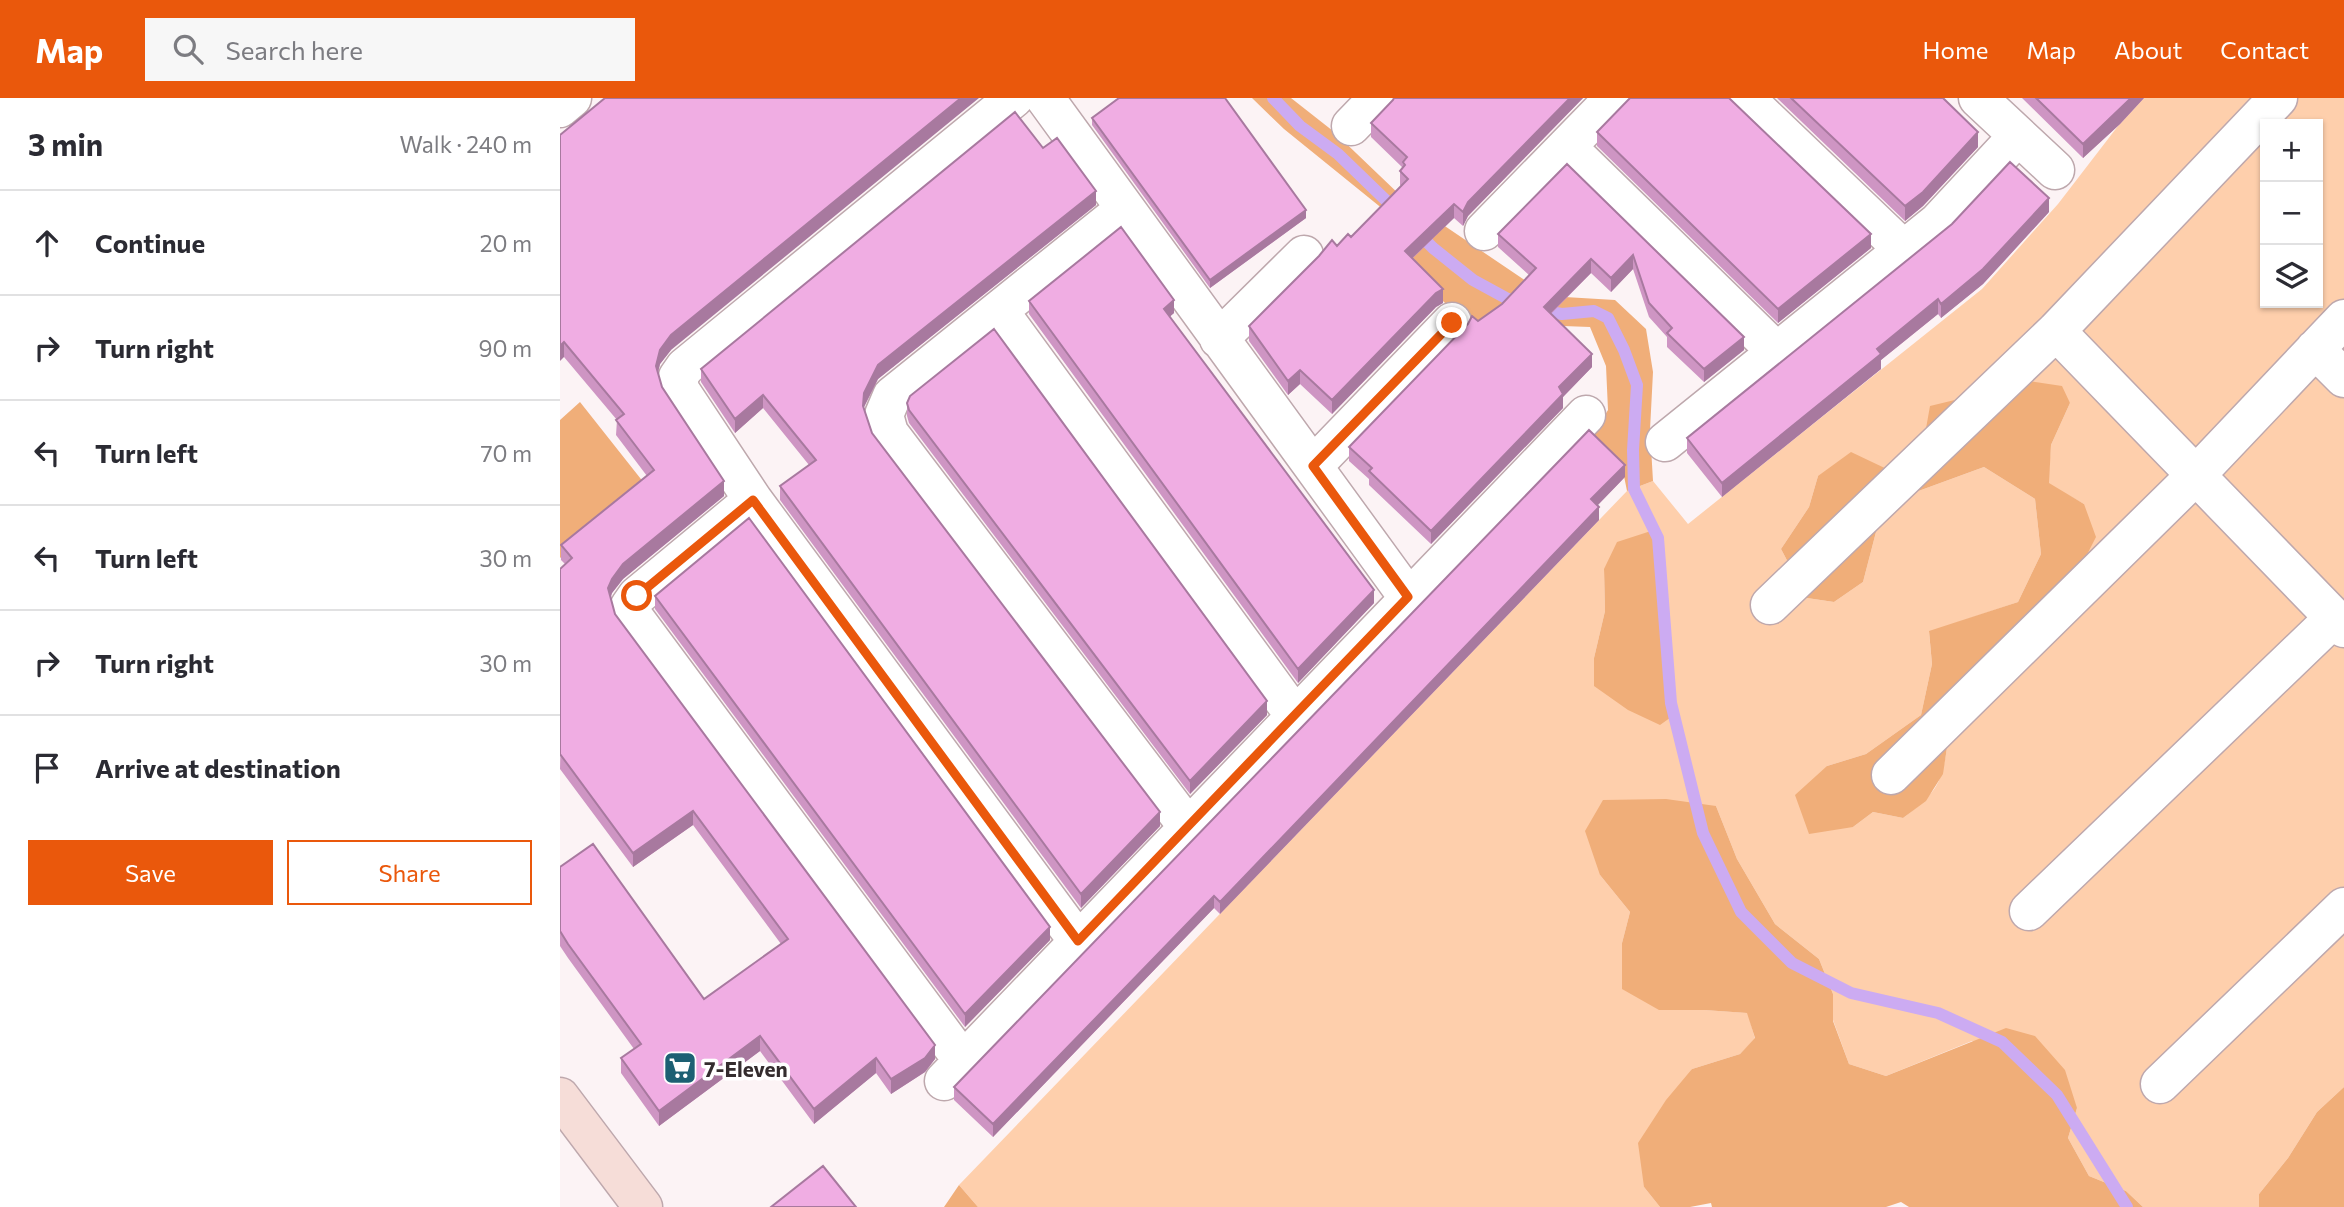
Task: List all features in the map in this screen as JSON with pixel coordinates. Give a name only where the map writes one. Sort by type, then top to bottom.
[{"type":"main road","points":[[560,1097],[643,1207]]},
{"type":"street","points":[[560,108],[572,98]]},
{"type":"street","points":[[1014,98],[685,367],[678,377],[680,390],[753,500],[1078,941]]},
{"type":"street","points":[[1045,98],[1408,597]]},
{"type":"street","points":[[1351,126],[1378,98]]},
{"type":"street","points":[[1484,230],[1614,98]]},
{"type":"street","points":[[1745,98],[1904,250]]},
{"type":"street","points":[[1978,98],[2055,170]]},
{"type":"street","points":[[1770,605],[2056,331],[2278,98]]},
{"type":"street","points":[[1665,442],[1938,222],[2018,136]]},
{"type":"street","points":[[1567,147],[1778,353]]},
{"type":"street","points":[[1125,209],[892,396],[884,415],[889,433],[1188,827]]},
{"type":"street","points":[[1219,339],[1304,255]]},
{"type":"street","points":[[999,311],[1295,716]]},
{"type":"street","points":[[1891,775],[2196,475],[2344,319]]},
{"type":"street","points":[[1313,466],[1452,323]]},
{"type":"street","points":[[2029,911],[2339,623],[2056,331]]},
{"type":"street","points":[[2315,349],[2344,378]]},
{"type":"street","points":[[753,500],[637,596],[630,606],[633,616],[953,1071],[1586,415]]},
{"type":"street","points":[[2160,1084],[2344,907]]},
{"type":"shaded area","points":[[1252,98],[1291,98],[1333,131],[1402,197],[1548,296],[1615,300],[1646,329],[1653,372],[1650,430],[1653,481],[1627,491],[1623,471],[1590,439],[1608,410],[1606,366],[1590,327],[1563,326],[1482,339],[1406,265],[1389,214],[1284,129]]},
{"type":"shaded area","points":[[2144,98],[2344,98],[2344,1087],[2317,1112],[2288,1158],[2259,1194],[2259,1207],[2143,1207],[2126,1191],[2089,1176],[2068,1138],[2077,1108],[1972,1041],[1886,1076],[1849,1064],[1833,1020],[1833,994],[1819,959],[1775,924],[1737,859],[1716,806],[1600,875],[1630,912],[1622,943],[1704,1010],[1748,1013],[1755,1039],[1740,1054],[1692,1069],[1644,1187],[1660,1207],[978,1207],[959,1185],[1627,491],[1653,481],[1688,524],[1982,289],[2058,204],[2118,126]],"holes":[[[2029,381],[2070,403],[2051,445],[2048,484],[2084,504],[1948,741],[1940,777],[1931,793],[1903,818],[1873,812],[1853,827],[1827,766],[1866,754],[1921,715],[1932,664],[1929,632],[2018,602],[2041,554],[2035,499],[1984,467],[1902,497],[1876,532],[1863,582],[1834,602],[1807,598],[1781,549],[1809,507],[1818,476],[1934,464],[1974,425],[2007,405]],[[1604,569],[1671,703],[1673,715],[1594,658],[1605,611]]]},
{"type":"shaded area","points":[[2029,381],[2062,386],[2070,403],[2051,445],[2049,483],[2084,504],[2096,537],[2031,664],[2019,677],[1982,703],[1948,741],[1943,774],[1926,801],[1903,818],[1873,812],[1853,827],[1809,834],[1795,795],[1827,766],[1866,754],[1921,715],[1932,664],[1929,631],[2018,602],[2041,554],[2035,499],[1984,467],[1902,497],[1876,532],[1863,582],[1834,602],[1807,598],[1781,549],[1809,507],[1818,476],[1851,452],[1891,471],[1925,434],[1930,406],[1963,398],[1975,424],[2007,405]]},
{"type":"shaded area","points":[[580,402],[648,488],[560,558],[560,420]]},
{"type":"shaded area","points":[[1654,530],[1658,538],[1674,715],[1660,725],[1628,710],[1594,686],[1594,658],[1605,611],[1604,569],[1617,542]]},
{"type":"shaded area","points":[[1666,799],[1716,806],[1737,859],[1775,924],[1819,959],[1833,994],[1833,1021],[1849,1064],[1886,1076],[2006,1028],[2035,1036],[2065,1070],[2077,1108],[2068,1138],[2089,1176],[2126,1191],[2143,1207],[1909,1207],[1901,1202],[1886,1207],[1712,1207],[1711,1203],[1690,1207],[1660,1207],[1644,1187],[1638,1143],[1666,1100],[1692,1069],[1740,1054],[1755,1038],[1747,1013],[1659,1010],[1622,989],[1622,943],[1630,912],[1600,875],[1585,831],[1603,800]]},
{"type":"shaded area","points":[[2344,1087],[2344,1207],[2259,1207],[2259,1194],[2288,1158],[2317,1112]]},
{"type":"shaded area","points":[[959,1185],[978,1207],[944,1207]]},
{"type":"building","points":[[605,98],[961,98],[671,335],[660,350],[656,366],[662,387],[724,481],[623,564],[608,588],[615,614],[935,1045],[925,1058],[891,1079],[876,1058],[814,1109],[760,1036],[659,1111],[621,1058],[641,1044],[560,931],[560,867],[593,844],[704,999],[788,939],[693,811],[633,853],[560,754],[560,569],[572,558],[561,545],[654,470],[616,420],[624,414],[564,342],[560,346],[560,135]]},
{"type":"building","points":[[1119,98],[1225,98],[1306,210],[1210,280],[1092,118]]},
{"type":"building","points":[[1394,98],[1570,98],[1468,202],[1463,212],[1454,204],[1405,251],[1443,289],[1436,293],[1332,400],[1300,370],[1288,381],[1249,326],[1332,240],[1337,246],[1348,234],[1351,237],[1408,179],[1400,171],[1407,157],[1371,123]]},
{"type":"building","points":[[1630,98],[1729,98],[1871,234],[1778,309],[1597,132]]},
{"type":"building","points":[[1791,98],[1943,98],[1978,132],[1923,192],[1905,206]]},
{"type":"building","points":[[2036,98],[2131,98],[2083,144]]},
{"type":"building","points":[[1015,112],[1043,148],[1057,138],[1096,191],[878,365],[864,393],[863,406],[872,433],[1160,812],[1081,894],[780,486],[816,460],[763,395],[735,419],[701,369]]},
{"type":"building","points":[[2010,162],[2049,198],[1983,269],[1941,304],[1938,299],[1877,349],[1881,354],[1722,483],[1687,438],[1952,224]]},
{"type":"building","points":[[1567,164],[1744,337],[1704,369],[1667,333],[1672,328],[1649,303],[1633,255],[1611,278],[1591,259],[1544,307],[1592,354],[1559,387],[1563,394],[1431,531],[1369,471],[1372,468],[1349,447],[1468,324],[1472,316],[1478,321],[1502,304],[1536,268],[1498,234]]},
{"type":"building","points":[[1121,227],[1174,300],[1164,309],[1374,590],[1298,669],[1029,301]]},
{"type":"building","points":[[994,329],[1267,701],[1190,781],[909,410],[907,403],[910,396]]},
{"type":"building","points":[[1589,430],[1625,465],[1591,499],[1599,507],[1220,902],[1214,896],[993,1124],[954,1087]]},
{"type":"building","points":[[749,518],[1050,927],[965,1014],[655,596]]},
{"type":"building","points":[[823,1166],[856,1207],[771,1207]]},
{"type":"waterway","points":[[1273,98],[1300,126],[1338,154],[1397,211]]},
{"type":"waterway","points":[[1417,232],[1473,280],[1506,298],[1537,310],[1562,314],[1594,311],[1608,318],[1624,350],[1637,385],[1633,450],[1634,489],[1658,538],[1671,703],[1703,833],[1741,912],[1792,963],[1851,993],[1938,1013],[2002,1042],[2057,1095],[2127,1207]]},
{"type":"place","name":"7-Eleven","points":[[680,1068]]},
{"type":"route","points":[[637,596],[753,500],[1078,941],[1408,597],[1313,466],[1452,323]]}]
